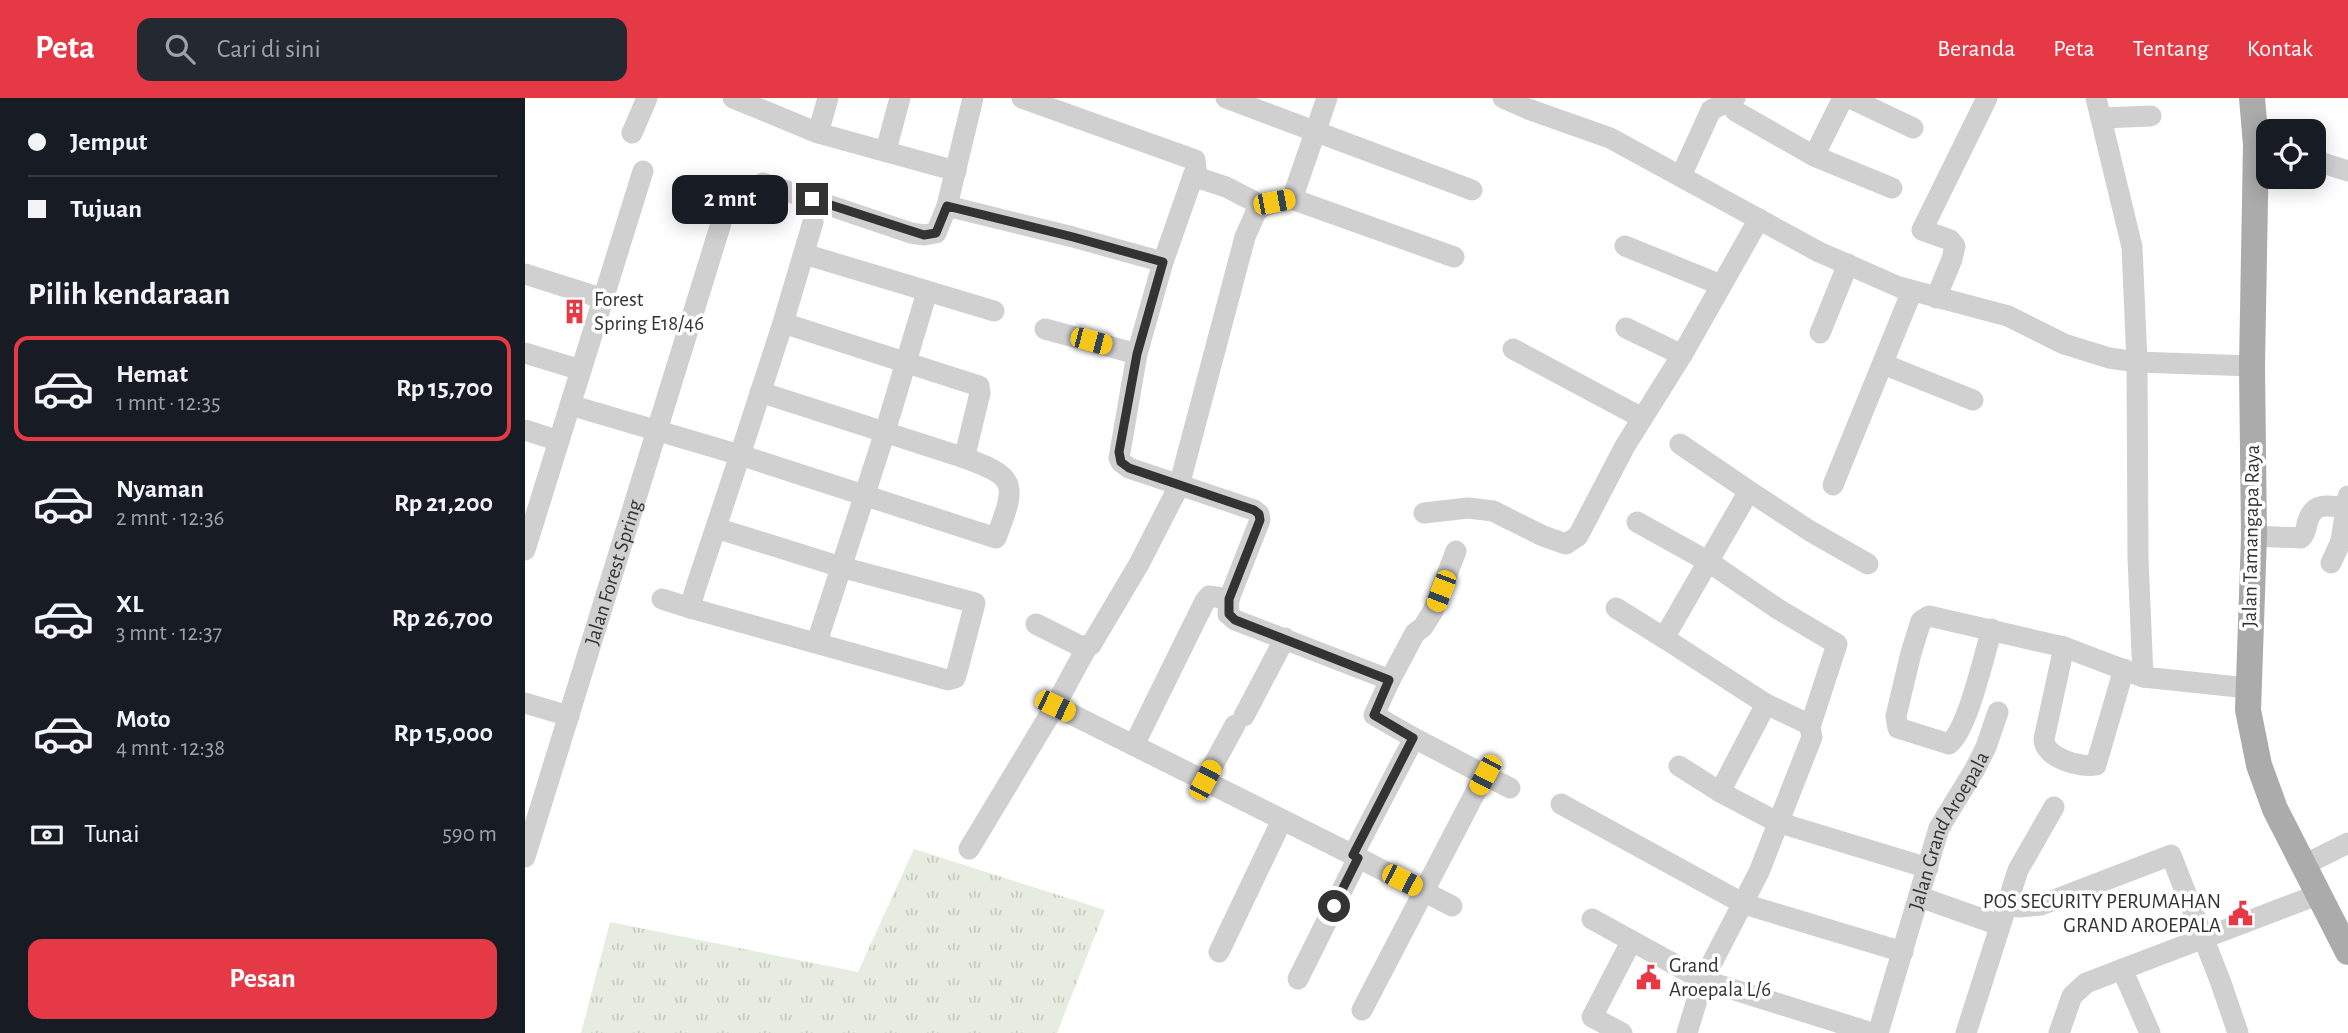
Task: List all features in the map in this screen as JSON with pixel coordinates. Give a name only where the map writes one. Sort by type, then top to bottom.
[{"type":"main road","name":"Jalan Tamangapa Raya","points":[[2252,98],[2256,119]]},
{"type":"main road","name":"Jalan Tamangapa Raya","points":[[2260,189],[2252,366],[2254,536],[2248,688],[2252,738],[2265,786],[2302,866],[2348,952]]},
{"type":"street","points":[[632,133],[647,98]]},
{"type":"street","points":[[733,98],[818,133],[956,171]]},
{"type":"street","points":[[818,133],[828,98]]},
{"type":"street","points":[[886,150],[900,98]]},
{"type":"street","points":[[763,183],[924,235],[936,233],[947,206],[973,98]]},
{"type":"street","points":[[1022,98],[1193,158],[1197,164],[1163,262],[1137,354],[1119,458],[1129,468],[1254,510],[1259,514],[1260,520],[1229,599],[1229,614],[1235,620],[1389,680]]},
{"type":"street","points":[[1226,98],[1472,190]]},
{"type":"street","points":[[1292,199],[1327,98]]},
{"type":"street","points":[[1503,98],[1530,104],[1610,138],[1819,252],[1912,291],[2008,316],[2087,353],[2137,362],[2252,366]]},
{"type":"street","points":[[1814,156],[1843,98]]},
{"type":"street","points":[[1850,98],[1913,128]]},
{"type":"street","points":[[1936,298],[1955,246],[1950,240],[1921,230],[1987,98]]},
{"type":"street","points":[[1681,176],[1711,110],[1735,104],[1814,156],[1892,188]]},
{"type":"street","points":[[2064,647],[2044,744],[2051,754],[2089,767],[2096,765],[2133,673],[2138,558],[2137,362],[2132,247],[2098,108],[2151,116]]},
{"type":"street","points":[[2326,164],[2348,172]]},
{"type":"street","points":[[525,550],[531,509],[559,441],[643,171]]},
{"type":"street","points":[[1193,176],[1226,187],[1263,206]]},
{"type":"street","name":"Jalan Forest Spring","points":[[525,857],[731,191]]},
{"type":"street","points":[[969,849],[1055,706],[1087,647],[1098,634],[1139,564],[1179,486],[1245,237],[1256,212],[1263,206],[1292,199],[1454,257]]},
{"type":"street","points":[[947,206],[1163,262]]},
{"type":"street","points":[[1424,513],[1468,508],[1493,511],[1543,536],[1566,544],[1578,536],[1604,483],[1682,355],[1759,219]]},
{"type":"street","points":[[690,608],[813,222]]},
{"type":"street","points":[[1625,246],[1721,285]]},
{"type":"street","points":[[804,254],[994,311]]},
{"type":"street","points":[[1820,334],[1848,264]]},
{"type":"street","points":[[525,274],[604,299]]},
{"type":"street","points":[[1833,485],[1912,291]]},
{"type":"street","points":[[817,642],[927,292]]},
{"type":"street","points":[[783,323],[979,386],[980,393],[965,455],[962,457]]},
{"type":"street","points":[[1626,328],[1682,355]]},
{"type":"street","points":[[1045,329],[1137,354]]},
{"type":"street","points":[[1513,349],[1642,418]]},
{"type":"street","points":[[525,353],[581,370]]},
{"type":"street","points":[[1883,364],[1973,400]]},
{"type":"street","points":[[570,405],[658,429],[996,538],[1008,501],[1009,488],[1005,477],[996,470],[760,391]]},
{"type":"street","points":[[525,430],[559,441]]},
{"type":"street","points":[[1680,444],[1810,531],[1868,564]]},
{"type":"street","points":[[1664,638],[1749,491]]},
{"type":"street","points":[[2254,536],[2301,538],[2307,532],[2308,519],[2313,510],[2322,505],[2347,504],[2341,541],[2331,563]]},
{"type":"street","points":[[1637,522],[1709,562],[1772,615],[1837,644],[1810,727],[1812,737],[1759,872],[1703,980],[1687,1033]]},
{"type":"street","points":[[662,599],[948,680],[955,678],[975,603],[841,567],[716,528]]},
{"type":"street","points":[[1456,551],[1433,611],[1423,627],[1415,633],[1389,680],[1374,715],[1510,788]]},
{"type":"street","points":[[1134,745],[1205,601],[1209,596],[1229,599]]},
{"type":"street","points":[[1616,608],[1766,704],[1810,727]]},
{"type":"street","points":[[1991,629],[1964,719],[1953,741],[1949,744],[1941,743],[1898,728],[1896,716],[1921,621],[1929,615],[1991,629],[2064,647],[2133,673],[2248,688]]},
{"type":"street","points":[[1036,624],[1087,647]]},
{"type":"street","points":[[1205,780],[1285,638]]},
{"type":"street","points":[[525,703],[569,716]]},
{"type":"street","points":[[1720,792],[1766,704]]},
{"type":"street","points":[[1055,706],[1452,906]]},
{"type":"street","name":"Jalan Grand Aroepala","points":[[1878,1033],[1939,828],[1975,769],[1999,712]]},
{"type":"street","points":[[1298,979],[1413,738]]},
{"type":"street","points":[[1679,766],[1720,792],[1777,822],[1928,868]]},
{"type":"street","points":[[1362,1010],[1485,775]]},
{"type":"street","points":[[1561,804],[1744,904],[1903,952]]},
{"type":"street","points":[[1966,1033],[2018,870],[2054,807]]},
{"type":"street","points":[[1219,952],[1282,820]]},
{"type":"street","points":[[2302,866],[2348,843]]},
{"type":"street","points":[[2008,904],[2019,907],[2041,905],[2171,855],[2238,1033]]},
{"type":"street","points":[[2059,1033],[2068,1004],[2077,989],[2094,979],[2317,895]]},
{"type":"street","points":[[1920,897],[1999,925]]},
{"type":"street","points":[[1592,919],[1703,980],[1872,1033]]},
{"type":"street","points":[[1622,1033],[1587,1025],[1631,942]]},
{"type":"street","points":[[2122,969],[2150,1033]]},
{"type":"green space","points":[[914,849],[1105,910],[1057,1033],[581,1033],[610,922],[858,972]]},
{"type":"place","name":"Forest Spring E18/46","points":[[574,311]]},
{"type":"place","name":"POS SECURITY PERUMAHAN GRAND AROEPALA","points":[[2241,913]]},
{"type":"place","name":"Grand Aroepala L/6","points":[[1649,977]]},
{"type":"route","points":[[812,199],[924,235],[936,233],[947,206],[1163,262],[1137,354],[1119,452],[1121,462],[1129,468],[1254,510],[1259,514],[1260,520],[1229,599],[1229,614],[1235,620],[1389,680],[1374,715],[1413,738],[1353,855],[1358,858],[1334,906]]}]
